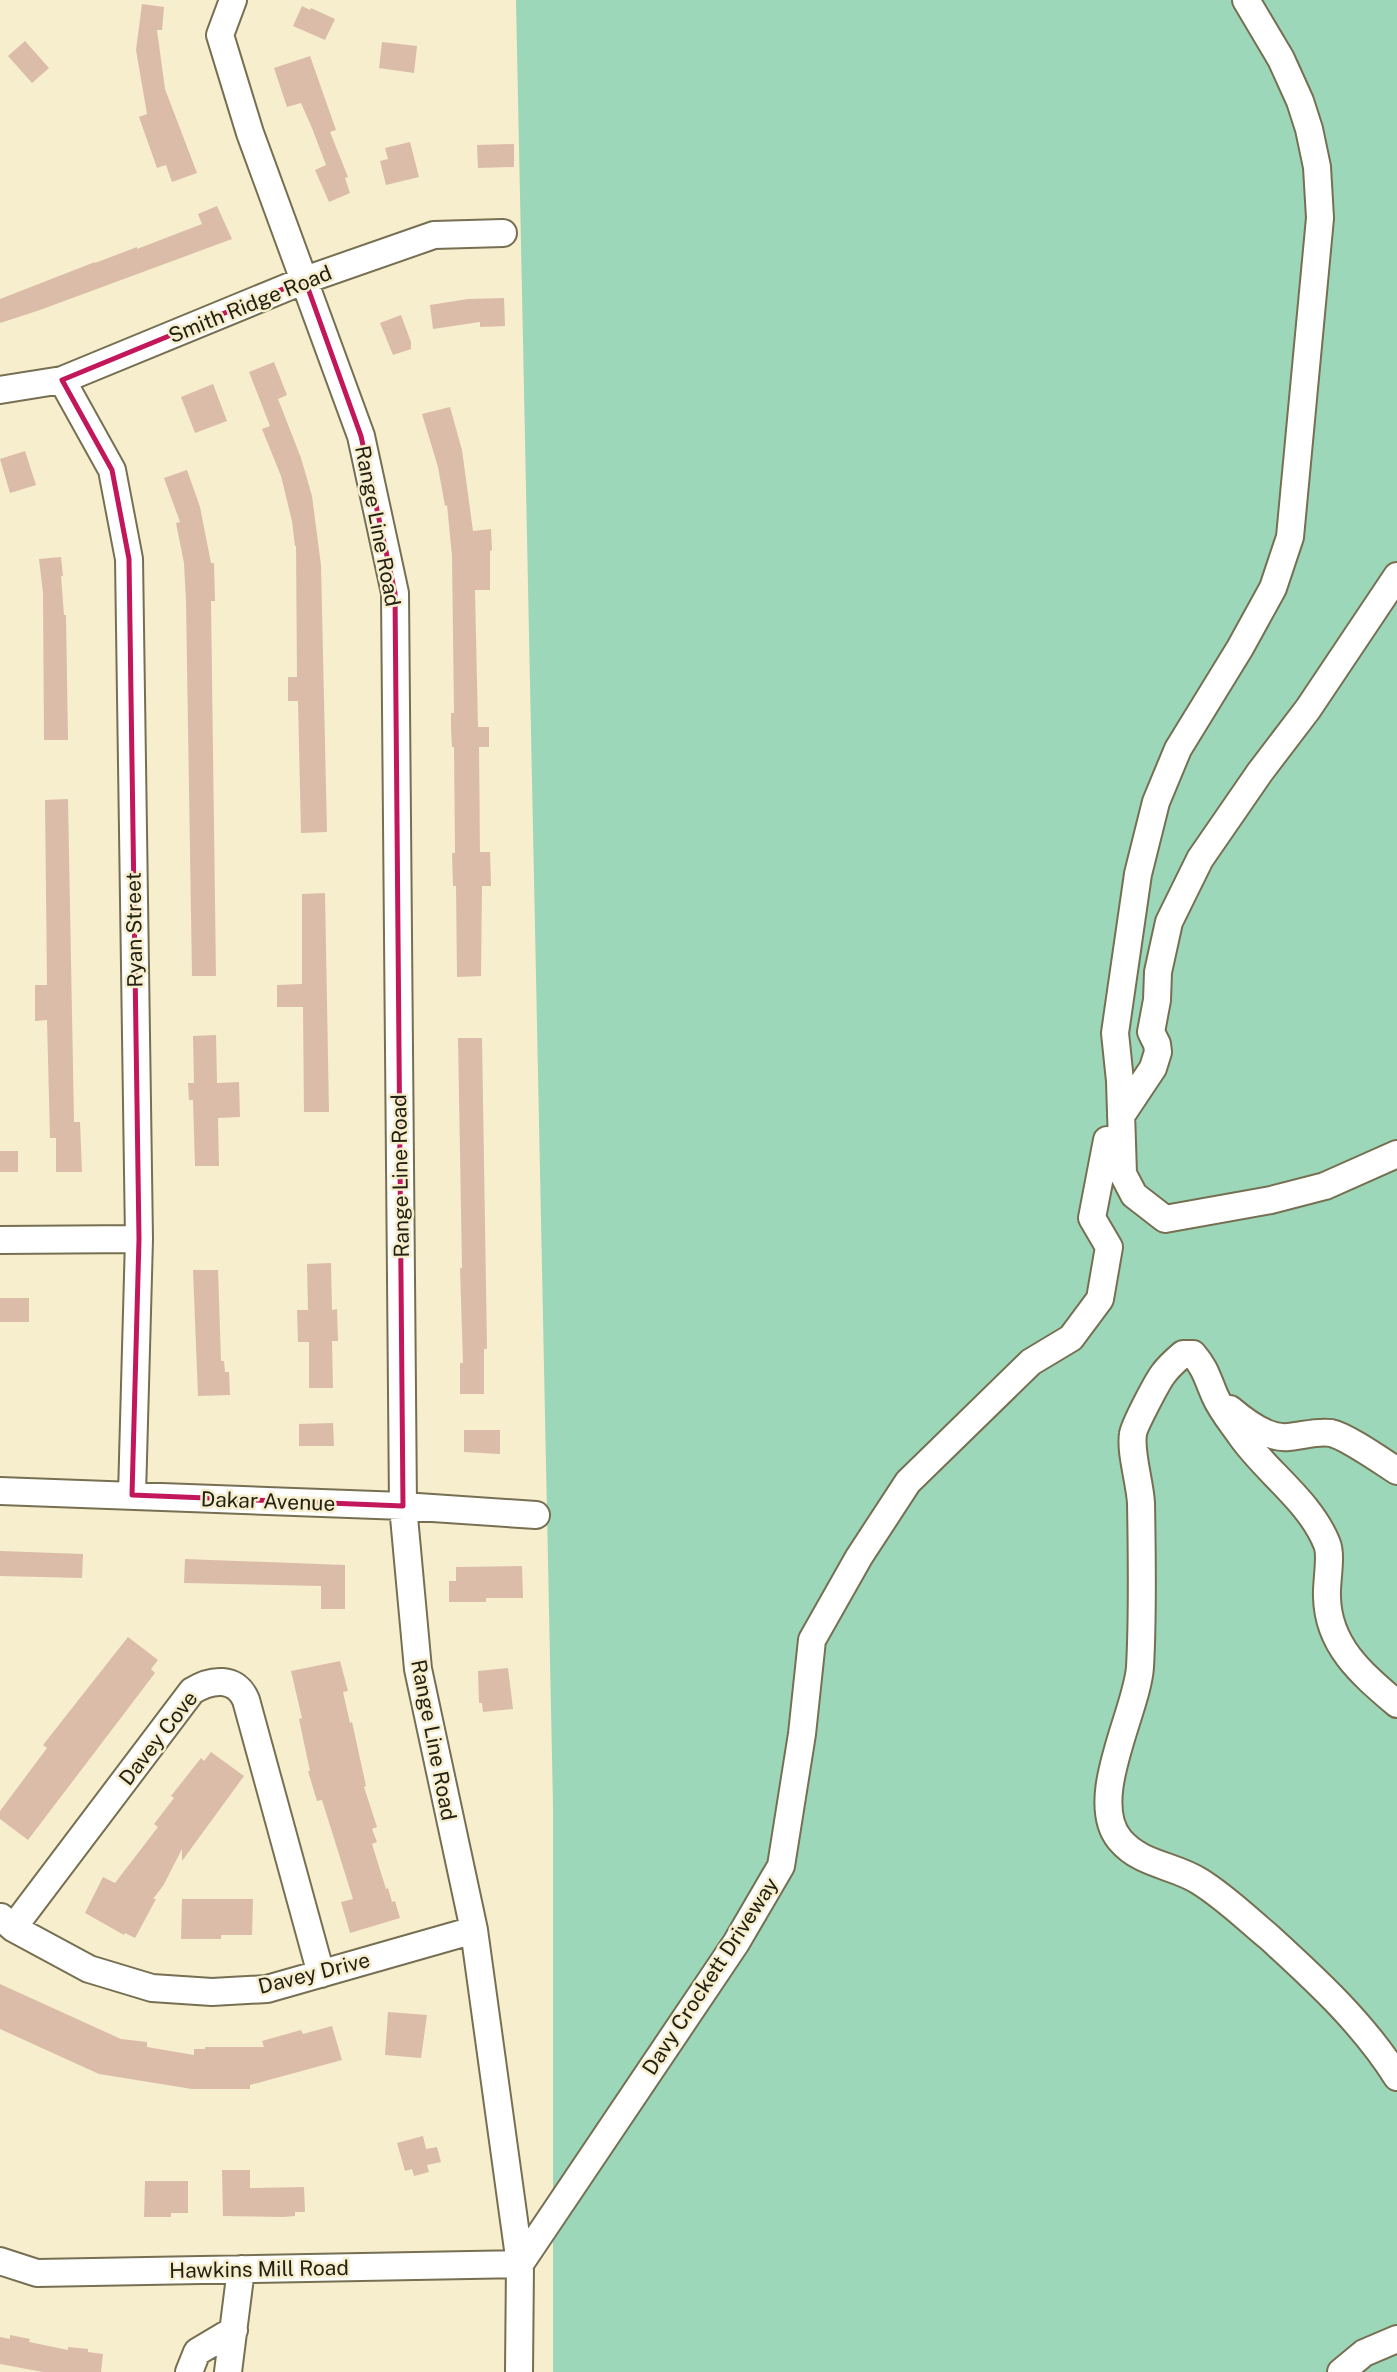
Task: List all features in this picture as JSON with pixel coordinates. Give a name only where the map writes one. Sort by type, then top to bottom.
[{"type":"street","name":"Range Line Road","points":[[233,0],[220,35],[250,133],[361,436],[395,593],[403,1506],[418,1669],[474,1930],[520,2264],[519,2372]]},
{"type":"street","points":[[1246,0],[1281,59],[1300,101],[1309,129],[1318,180],[1320,218],[1317,267],[1290,537],[1273,588],[1178,749],[1156,802],[1138,874],[1115,1033],[1123,1174],[1134,1195],[1165,1219],[1271,1200],[1325,1186],[1397,1154]]},
{"type":"street","name":"Smith Ridge Road","points":[[0,390],[62,380],[305,280],[434,236],[503,233]]},
{"type":"street","name":"Ryan Street","points":[[62,380],[112,470],[129,559],[139,1239],[132,1495]]},
{"type":"street","points":[[1121,1116],[1153,1068],[1158,1052],[1151,1032],[1157,1000],[1158,972],[1169,922],[1200,859],[1260,772],[1308,709],[1397,576]]},
{"type":"street","name":"Davy Crockett Driveway","points":[[520,2264],[736,1943],[780,1866],[802,1734],[812,1640],[859,1557],[908,1482],[1031,1362],[1071,1338],[1100,1298],[1109,1247],[1092,1218],[1107,1140]]},
{"type":"street","points":[[0,1240],[139,1239]]},
{"type":"street","points":[[1397,1704],[1352,1662],[1331,1629],[1327,1599],[1328,1546],[1312,1517],[1243,1439],[1215,1397],[1205,1367],[1193,1354],[1183,1354],[1163,1374],[1133,1434],[1141,1501],[1140,1670],[1132,1707],[1119,1741],[1111,1781],[1112,1828],[1121,1841],[1138,1854],[1196,1879],[1224,1897],[1289,1955],[1355,2020],[1382,2053],[1397,2077]]},
{"type":"street","points":[[1215,1397],[1241,1419],[1268,1433],[1284,1438],[1334,1433],[1397,1471]]},
{"type":"street","name":"Dakar Avenue","points":[[0,1490],[403,1506],[536,1515]]},
{"type":"street","name":"Davey Cove","points":[[6,1922],[192,1691],[203,1684],[223,1682],[238,1686],[246,1700],[321,1973]]},
{"type":"street","name":"Davey Drive","points":[[6,1922],[89,1969],[152,1988],[212,1992],[267,1989],[474,1930]]},
{"type":"street","name":"Hawkins Mill Road","points":[[0,2261],[37,2273],[520,2264]]},
{"type":"street","points":[[228,2372],[241,2269]]},
{"type":"street","points":[[189,2372],[197,2352],[234,2330]]},
{"type":"street","points":[[1341,2372],[1364,2353],[1397,2339]]},
{"type":"highlighted area","points":[[305,280],[361,436],[395,593],[403,1506],[132,1495],[139,1239],[129,559],[112,470],[62,380]]},
{"type":"green space","points":[[516,0],[1397,0],[1397,2372],[553,2372],[553,1805]]},
{"type":"building","points":[[142,4],[164,7],[162,30],[157,30],[165,89],[197,173],[172,182],[166,165],[157,168],[139,117],[147,114],[136,50]]},
{"type":"building","points":[[302,6],[335,19],[325,40],[293,26]]},
{"type":"building","points":[[25,41],[49,68],[32,83],[8,56]]},
{"type":"building","points":[[382,42],[417,46],[414,73],[379,68]]},
{"type":"building","points":[[310,56],[336,130],[330,132],[348,177],[345,178],[350,193],[329,202],[315,170],[326,165],[312,128],[301,103],[287,107],[274,68]]},
{"type":"building","points":[[410,142],[419,177],[386,185],[380,161],[388,159],[385,148]]},
{"type":"building","points":[[514,144],[514,167],[478,168],[477,145]]},
{"type":"building","points":[[217,206],[232,239],[0,323],[0,299],[202,224],[198,214]]},
{"type":"building","points":[[504,298],[505,326],[480,327],[480,322],[433,329],[430,305],[468,299]]},
{"type":"building","points":[[401,315],[411,349],[393,355],[380,323]]},
{"type":"building","points":[[274,362],[287,395],[278,399],[301,458],[312,496],[321,565],[327,832],[301,833],[298,701],[288,701],[288,677],[297,677],[296,546],[281,476],[262,429],[270,426],[249,372]]},
{"type":"building","points":[[213,384],[227,421],[195,433],[181,397]]},
{"type":"building","points":[[450,407],[462,450],[473,531],[491,529],[492,550],[490,590],[475,590],[478,727],[489,727],[489,747],[479,747],[480,852],[490,852],[491,886],[482,886],[481,976],[457,977],[456,886],[453,886],[452,853],[455,853],[454,747],[451,729],[451,713],[454,713],[452,556],[447,505],[445,506],[438,467],[422,414]]},
{"type":"building","points":[[25,451],[36,485],[10,493],[0,459]]},
{"type":"building","points":[[187,470],[200,507],[211,563],[214,563],[215,601],[211,601],[216,976],[192,976],[184,563],[176,523],[180,522],[164,478]]},
{"type":"building","points":[[61,557],[66,615],[68,740],[44,740],[43,593],[39,559]]},
{"type":"building","points":[[68,799],[74,1122],[80,1122],[82,1172],[56,1172],[56,1138],[50,1138],[47,1020],[35,1021],[35,985],[47,985],[45,800]]},
{"type":"building","points":[[325,893],[329,1112],[304,1112],[303,1007],[277,1007],[277,985],[302,984],[302,894]]},
{"type":"building","points":[[216,1035],[217,1083],[239,1082],[240,1117],[218,1118],[219,1166],[195,1166],[193,1100],[189,1100],[188,1083],[194,1083],[193,1036]]},
{"type":"building","points":[[458,1038],[482,1038],[487,1349],[484,1349],[484,1394],[460,1394],[460,1363],[463,1363]]},
{"type":"building","points":[[0,1151],[18,1151],[18,1172],[0,1172]]},
{"type":"building","points":[[331,1263],[332,1310],[337,1309],[338,1341],[332,1341],[333,1388],[309,1388],[309,1342],[298,1342],[297,1310],[308,1310],[307,1264]]},
{"type":"building","points":[[193,1270],[218,1270],[221,1361],[224,1361],[225,1372],[229,1372],[230,1395],[198,1396]]},
{"type":"building","points":[[0,1298],[29,1298],[29,1322],[0,1322]]},
{"type":"building","points":[[333,1423],[334,1446],[299,1446],[299,1424]]},
{"type":"building","points":[[464,1430],[500,1430],[500,1454],[464,1452]]},
{"type":"building","points":[[0,1551],[83,1554],[82,1578],[0,1576]]},
{"type":"building","points":[[185,1559],[345,1565],[345,1609],[321,1609],[321,1586],[184,1583]]},
{"type":"building","points":[[522,1566],[523,1598],[449,1602],[449,1581],[456,1581],[456,1567]]},
{"type":"building","points":[[128,1637],[158,1660],[151,1669],[155,1673],[28,1840],[0,1819],[0,1811],[47,1748],[43,1745]]},
{"type":"building","points":[[340,1661],[348,1691],[343,1692],[350,1723],[352,1722],[366,1786],[364,1787],[377,1827],[372,1829],[377,1842],[372,1844],[386,1889],[388,1888],[392,1902],[395,1901],[400,1918],[350,1933],[341,1902],[353,1899],[322,1800],[317,1801],[308,1771],[299,1719],[302,1718],[291,1671]]},
{"type":"building","points":[[508,1668],[513,1709],[483,1712],[482,1703],[479,1703],[478,1671]]},
{"type":"building","points":[[211,1752],[244,1776],[182,1861],[182,1849],[163,1886],[153,1899],[156,1899],[135,1938],[125,1933],[124,1935],[85,1913],[103,1877],[115,1883],[158,1827],[154,1824],[174,1798],[171,1796],[201,1758],[204,1761]]},
{"type":"building","points":[[182,1899],[253,1899],[252,1935],[221,1935],[221,1939],[181,1939]]},
{"type":"building","points":[[0,1984],[121,2039],[147,2042],[147,2047],[194,2055],[194,2049],[205,2047],[264,2047],[262,2041],[301,2030],[303,2034],[332,2026],[342,2060],[250,2085],[250,2089],[192,2089],[99,2074],[0,2029]]},
{"type":"building","points":[[388,2012],[427,2015],[421,2058],[385,2055]]},
{"type":"building","points":[[423,2136],[426,2149],[437,2147],[441,2162],[427,2165],[429,2172],[414,2176],[412,2169],[405,2171],[397,2143]]},
{"type":"building","points":[[222,2170],[250,2170],[250,2188],[304,2187],[305,2212],[295,2212],[295,2216],[283,2217],[223,2216]]},
{"type":"building","points":[[145,2181],[188,2181],[188,2213],[171,2213],[171,2217],[144,2217]]},
{"type":"building","points":[[10,2335],[68,2350],[68,2347],[88,2349],[88,2352],[103,2354],[101,2372],[43,2372],[0,2364],[0,2337],[10,2339]]}]
